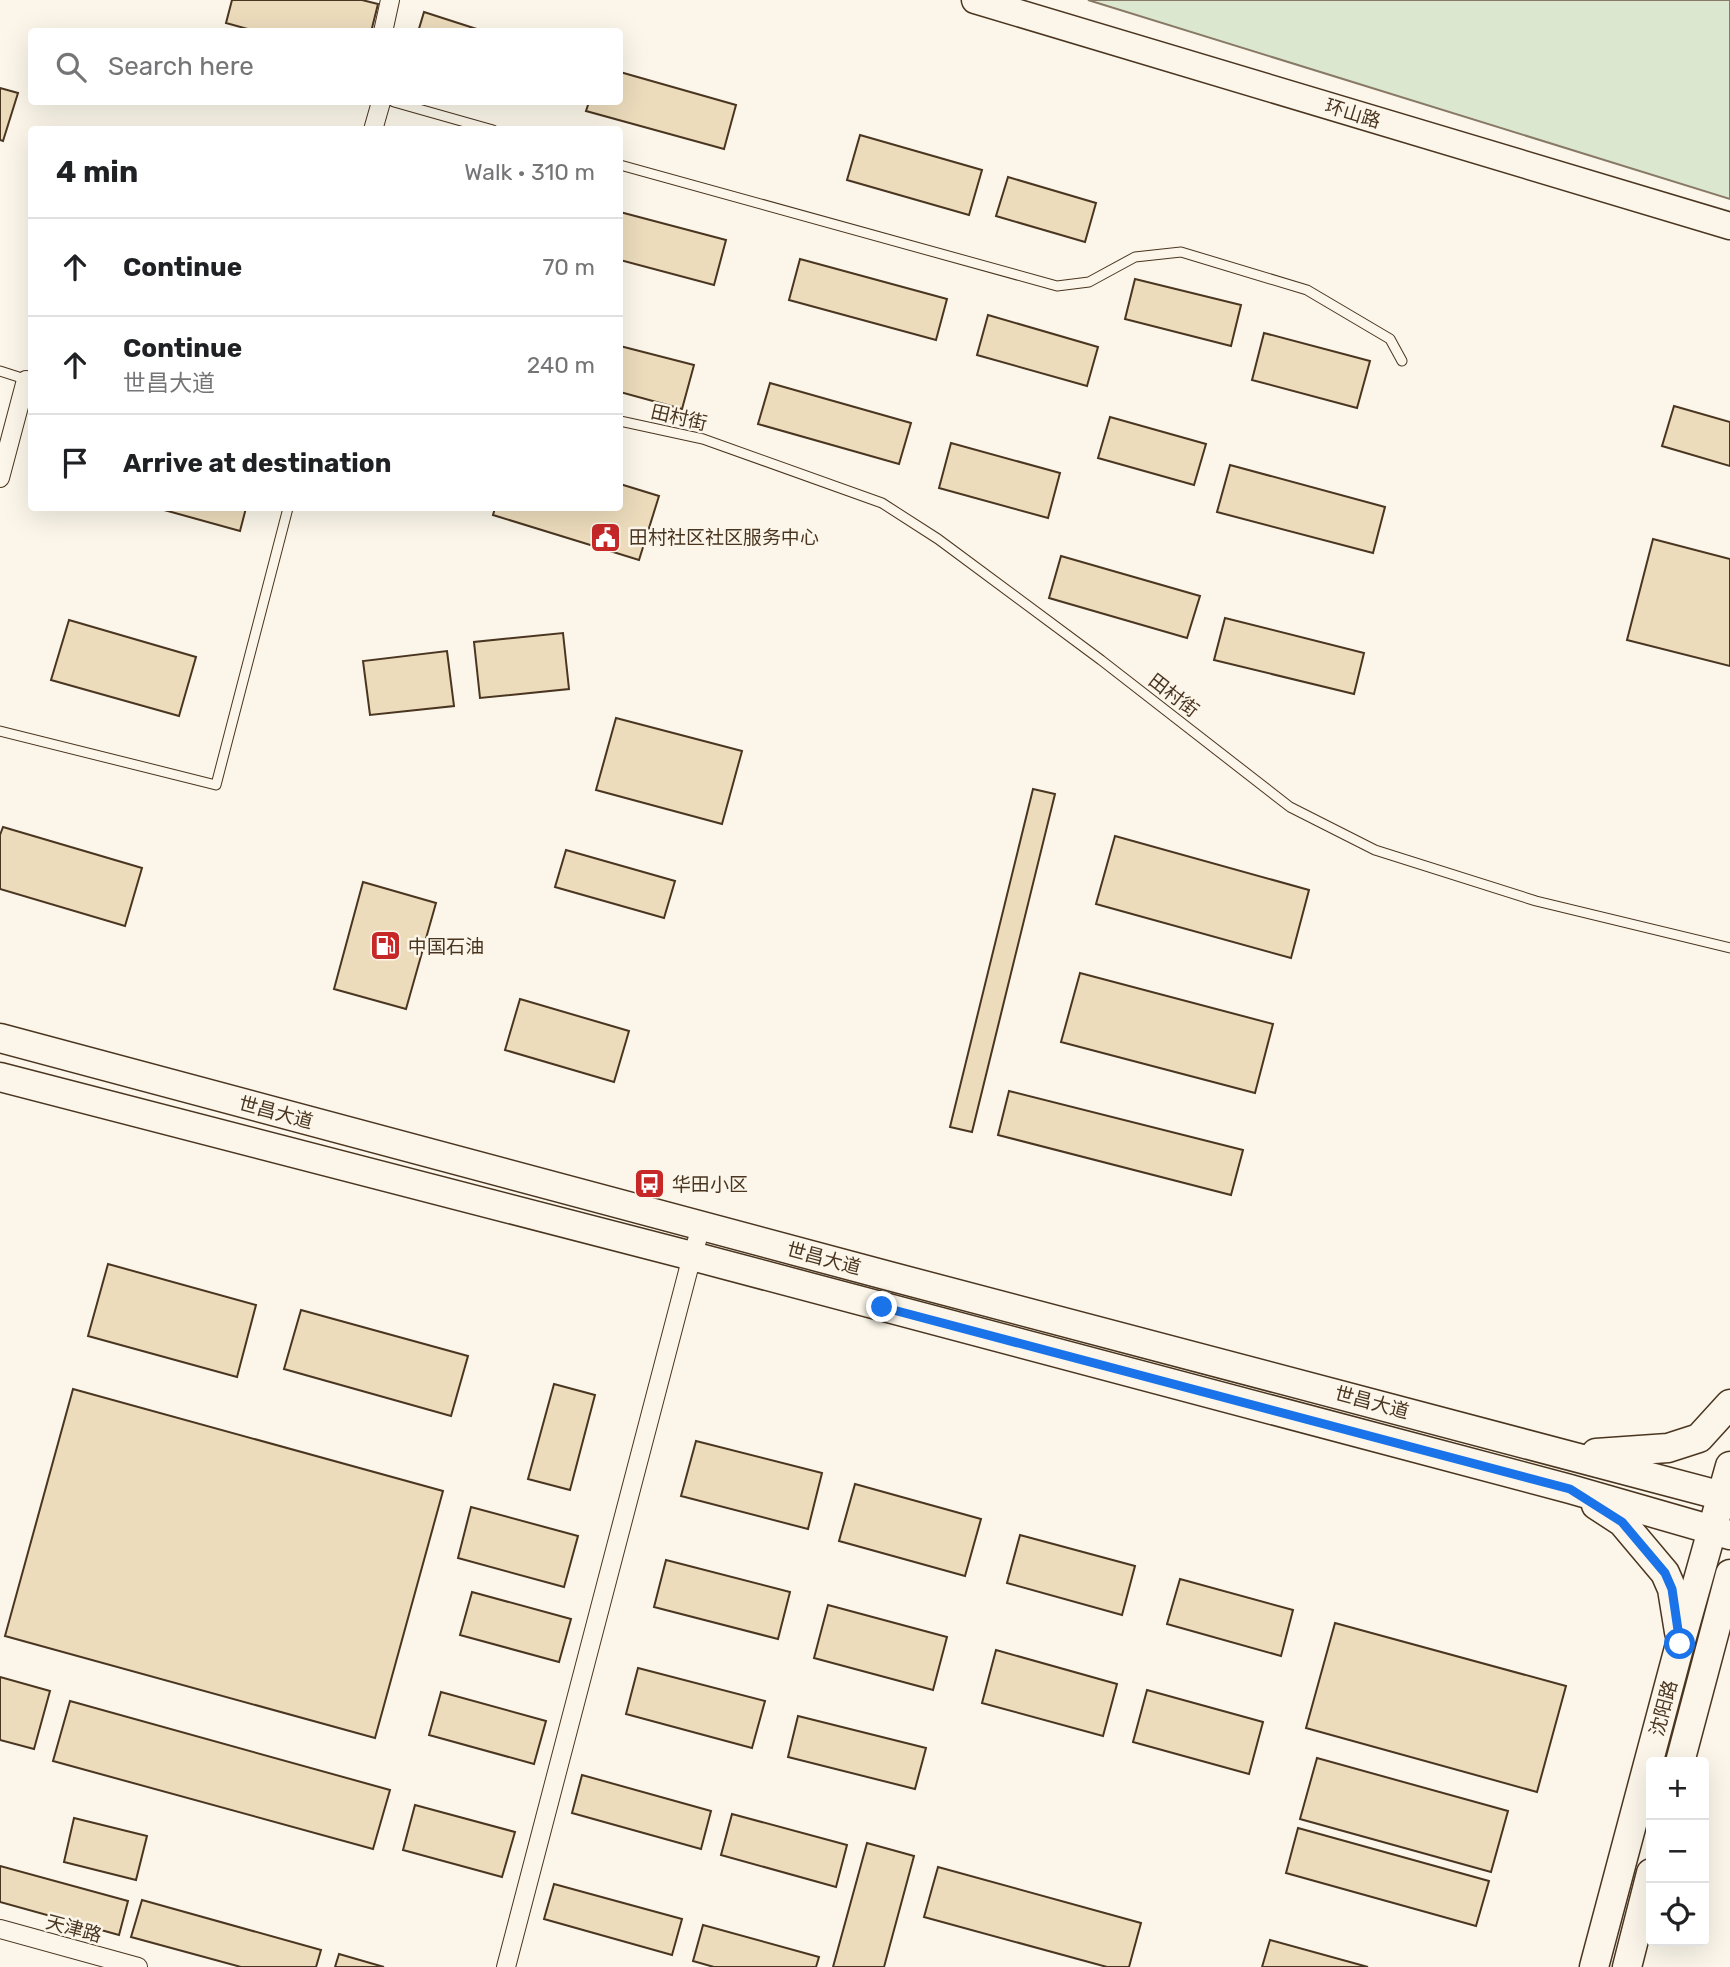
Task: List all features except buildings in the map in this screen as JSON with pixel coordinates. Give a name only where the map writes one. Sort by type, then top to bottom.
[{"type":"main road","name":"环山路","points":[[975,0],[1730,226]]},
{"type":"main road","name":"世昌大道","points":[[0,1038],[1726,1497]]},
{"type":"main road","name":"世昌大道","points":[[0,1077],[692,1255],[1570,1489],[1721,1532]]},
{"type":"main road","points":[[1572,1455],[1668,1448],[1699,1438],[1730,1404]]},
{"type":"main road","name":"沈阳路","points":[[1594,1967],[1680,1644],[1721,1532],[1730,1466]]},
{"type":"main road","points":[[1570,1489],[1622,1522],[1665,1573],[1672,1589],[1680,1644]]},
{"type":"main road","name":"沈阳路","points":[[1681,1757],[1730,1574]]},
{"type":"main road","points":[[1703,1672],[1730,1633]]},
{"type":"main road","points":[[1627,1967],[1648,1883]]},
{"type":"street","points":[[384,28],[390,0]]},
{"type":"street","points":[[374,126],[380,105]]},
{"type":"street","points":[[0,478],[28,383]]},
{"type":"street","points":[[506,1967],[702,1225]]},
{"type":"street","name":"天津路","points":[[0,1929],[138,1967]]},
{"type":"lane","points":[[405,105],[479,126]]},
{"type":"lane","points":[[623,166],[1057,286],[1089,282],[1135,257],[1181,252],[1307,290],[1390,339],[1402,361]]},
{"type":"lane","points":[[0,371],[28,380]]},
{"type":"lane","name":"田村街","points":[[623,422],[703,439],[882,503],[938,539],[1101,660],[1290,807],[1375,850],[1536,901],[1730,948]]},
{"type":"lane","points":[[0,730],[216,785],[287,511]]},
{"type":"green space","points":[[1088,0],[1730,0],[1730,199]]},
{"type":"place","name":"田村社区社区服务中心","points":[[606,537]]},
{"type":"place","name":"中国石油","points":[[385,946]]},
{"type":"place","name":"华田小区","points":[[649,1184]]},
{"type":"route","points":[[882,1307],[1570,1489],[1622,1522],[1665,1573],[1672,1589],[1680,1644]]}]
